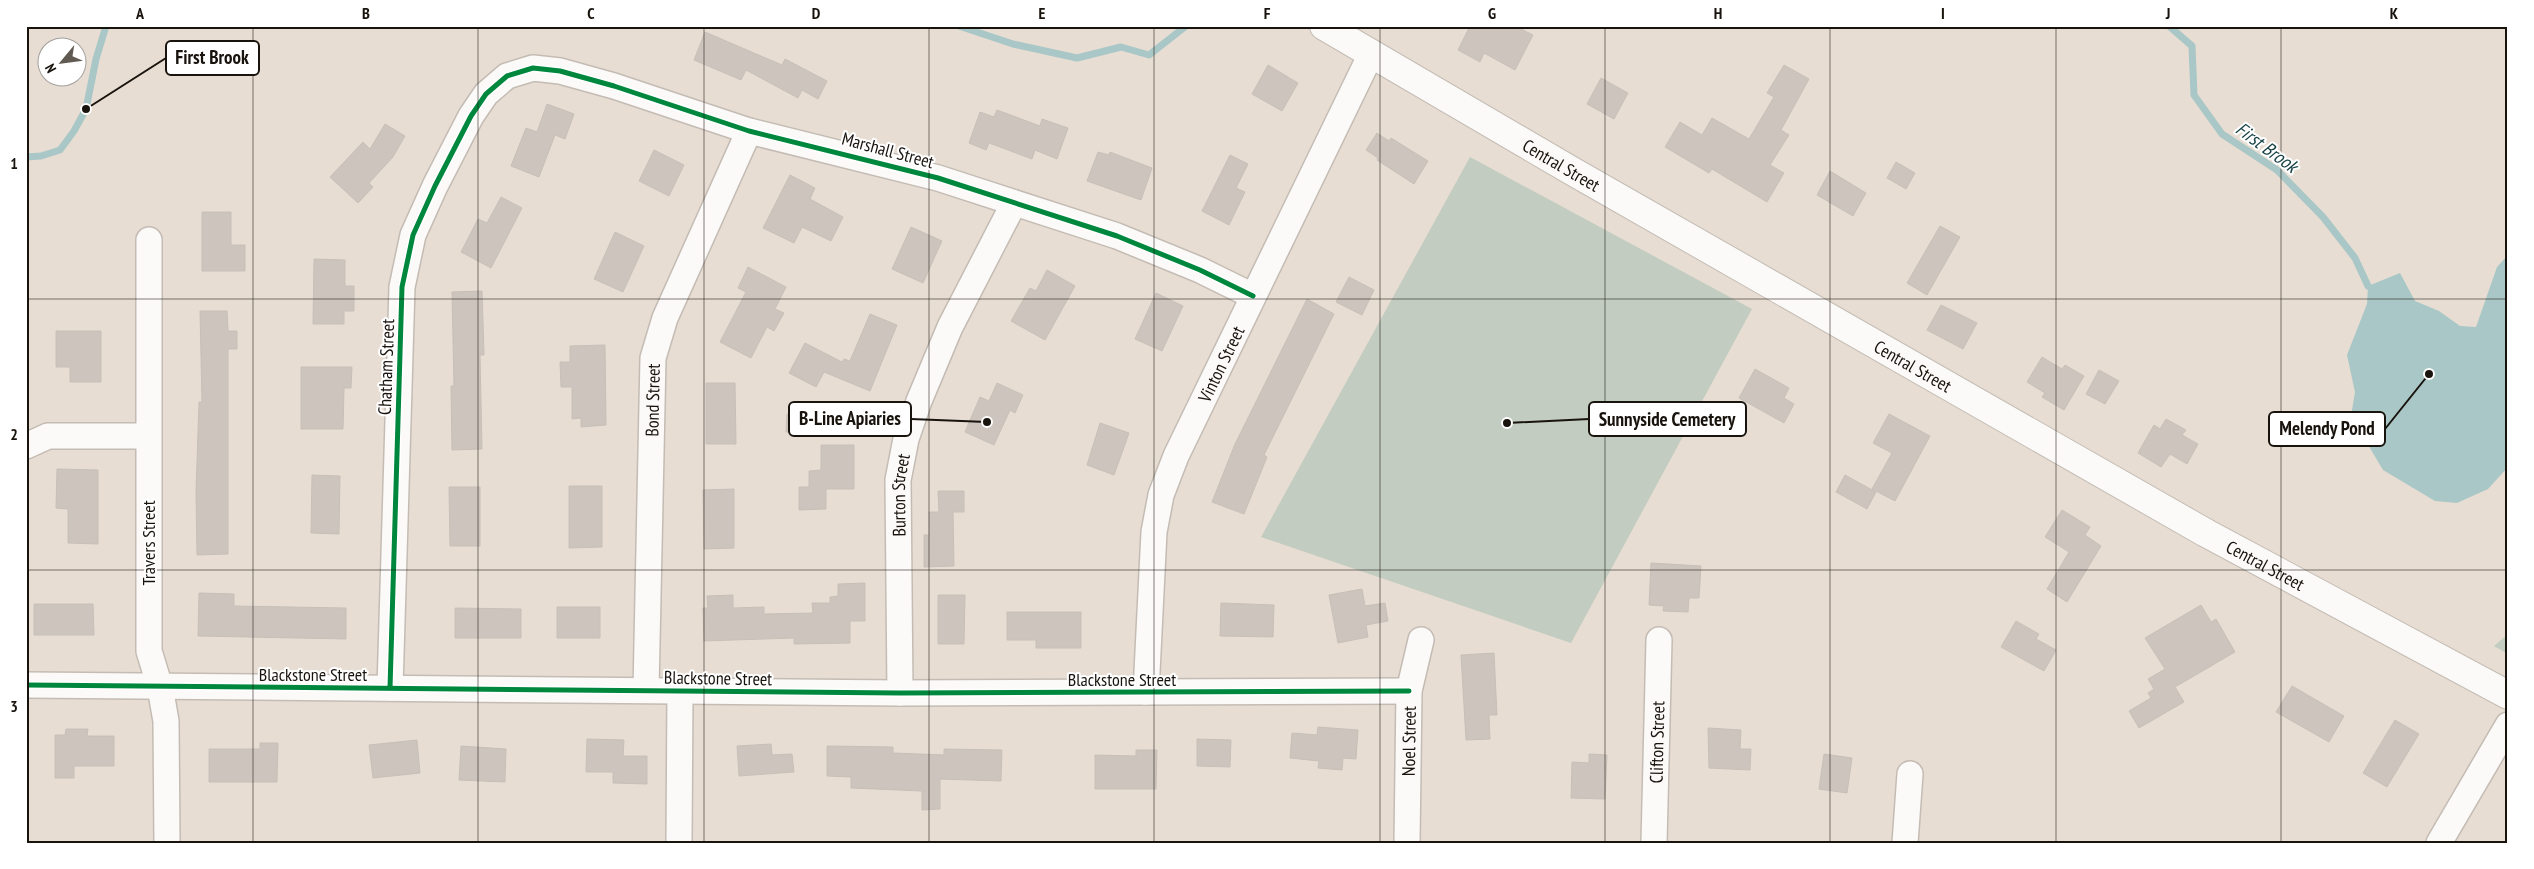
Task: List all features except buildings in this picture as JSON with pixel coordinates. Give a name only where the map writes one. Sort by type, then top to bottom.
[{"type":"street","name":"Central Street","points":[[1324,26],[1580,176],[2206,533],[2508,695]]},
{"type":"street","name":"Vinton Street","points":[[1146,692],[1154,532],[1161,495],[1176,456],[1370,54]]},
{"type":"street","name":"Marshall Street","points":[[506,76],[533,68],[560,71],[614,86],[749,131],[938,178],[1117,236],[1200,270],[1253,296]]},
{"type":"street","name":"Chatham Street","points":[[390,688],[402,287],[414,236],[435,186],[471,116],[486,94],[506,76]]},
{"type":"street","name":"Bond Street","points":[[646,690],[652,358],[665,318],[749,131]]},
{"type":"street","name":"Burton Street","points":[[900,693],[898,480],[906,439],[919,401],[950,327],[1014,203]]},
{"type":"street","name":"Travers Street","points":[[149,240],[147,436],[149,651],[160,687],[166,721],[167,843]]},
{"type":"street","points":[[26,446],[48,436],[147,436]]},
{"type":"street","name":"Noel Street","points":[[1407,843],[1409,691],[1421,640]]},
{"type":"street","name":"Clifton Street","points":[[1654,843],[1659,640]]},
{"type":"street","name":"Blackstone Street","points":[[26,684],[160,687],[900,693],[1409,691]]},
{"type":"street","points":[[679,843],[680,691]]},
{"type":"street","points":[[2439,843],[2508,725]]},
{"type":"street","points":[[1905,843],[1910,774]]},
{"type":"shaded area","points":[[1470,157],[1752,309],[1571,643],[1261,537]]},
{"type":"shaded area","points":[[2508,634],[2508,654],[2494,646]]},
{"type":"water","points":[[2508,255],[2508,467],[2488,489],[2457,503],[2435,501],[2383,470],[2351,416],[2355,392],[2347,355],[2367,304],[2368,286],[2400,273],[2415,301],[2439,311],[2460,326],[2476,327],[2497,267]]},
{"type":"waterway","name":"First Brook","points":[[26,157],[41,156],[60,150],[74,131],[86,109],[96,59],[106,26]]},
{"type":"waterway","name":"First Brook","points":[[959,26],[1013,44],[1077,58],[1121,47],[1149,55],[1186,26]]},
{"type":"waterway","name":"First Brook","points":[[2169,26],[2192,46],[2194,95],[2222,134],[2277,170],[2323,217],[2355,258],[2368,286]]},
{"type":"cycle path","points":[[390,688],[402,287],[413,235],[435,186],[471,116],[486,94],[507,76],[533,68],[560,71],[614,86],[749,131],[938,178],[1117,236],[1200,270],[1253,296]]},
{"type":"cycle path","points":[[26,685],[900,693],[1409,691]]},
{"type":"place","name":"First Brook","points":[[86,109]]},
{"type":"place","name":"Melendy Pond","points":[[2429,374]]},
{"type":"place","name":"B-Line Apiaries","points":[[987,422]]},
{"type":"place","name":"Sunnyside Cemetery","points":[[1507,423]]}]
